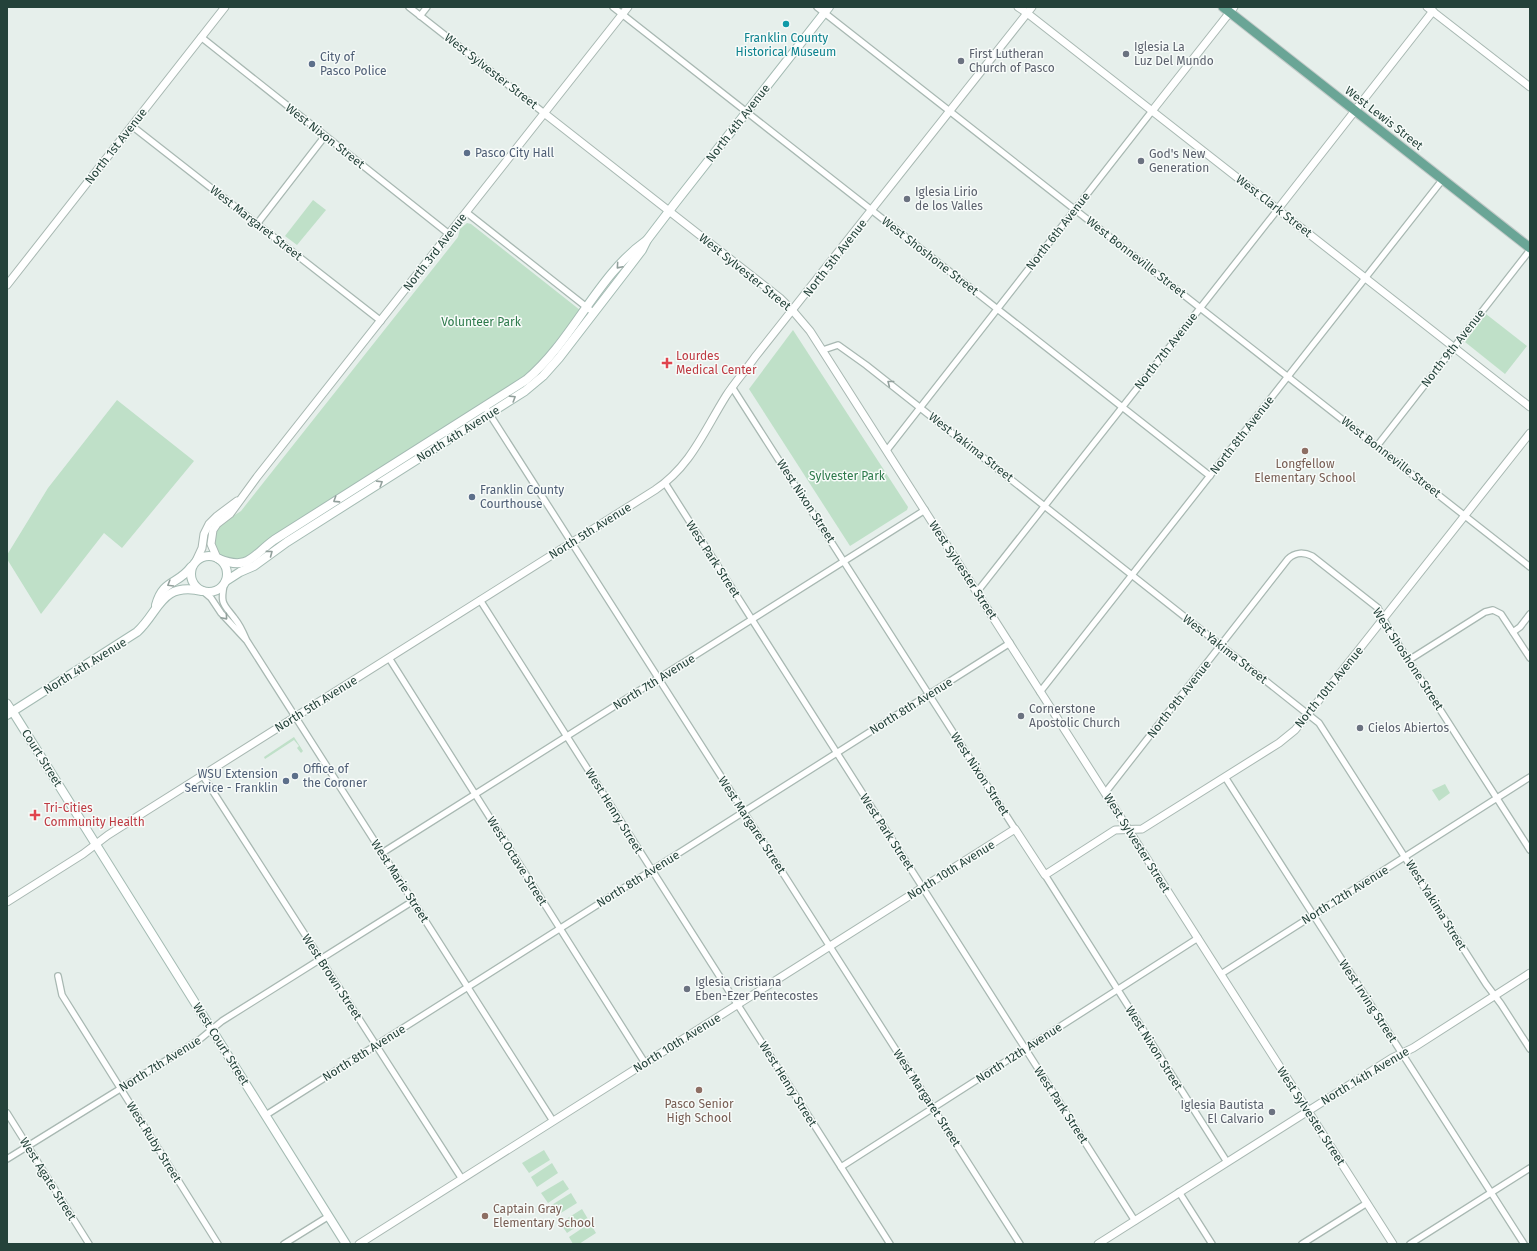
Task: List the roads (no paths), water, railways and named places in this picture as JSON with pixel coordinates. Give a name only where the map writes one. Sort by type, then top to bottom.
[{"type":"main road","name":"West Lewis Street","points":[[1229,9],[1530,249]]},
{"type":"main road","name":"North 4th Avenue","points":[[218,558],[234,563],[249,561],[274,540],[487,410],[525,391],[537,382],[553,365],[594,313],[642,250],[647,240],[669,211],[827,10]]},
{"type":"main road","name":"North 4th Avenue","points":[[225,583],[240,572],[254,566],[287,542],[487,410],[521,383],[536,370],[587,307],[618,265],[638,246],[647,240]]},
{"type":"main road","points":[[205,556],[218,558],[226,567],[227,576],[225,583],[216,591],[203,592],[196,587],[190,574],[195,563],[205,556]]},
{"type":"main road","name":"North 4th Avenue","points":[[155,608],[159,594],[164,587],[182,577],[195,563]]},
{"type":"main road","name":"North 4th Avenue","points":[[10,713],[134,635],[145,625],[155,608],[163,599],[176,591],[186,589],[203,592]]},
{"type":"main road","name":"Court Street","points":[[10,713],[96,845]]},
{"type":"main road","name":"West Court Street","points":[[96,845],[346,1244]]},
{"type":"street","name":"North 1st Avenue","points":[[7,285],[225,7]]},
{"type":"street","name":"West Sylvester Street","points":[[409,7],[780,298],[810,331],[1393,1244]]},
{"type":"street","points":[[420,16],[427,7]]},
{"type":"street","name":"West Shoshone Street","points":[[613,7],[1210,476]]},
{"type":"street","name":"North 3rd Avenue","points":[[218,558],[211,544],[213,530],[217,524],[228,516],[628,7]]},
{"type":"street","name":"West Bonneville Street","points":[[817,7],[827,10],[950,111],[1075,210],[1530,566]]},
{"type":"street","name":"West Clark Street","points":[[1018,7],[1030,10],[1152,111],[1530,406]]},
{"type":"street","name":"North 6th Avenue","points":[[887,450],[1152,111],[1229,9]]},
{"type":"street","points":[[1430,9],[1530,87]]},
{"type":"street","name":"North 7th Avenue","points":[[977,592],[1356,111],[1430,9]]},
{"type":"street","name":"North 5th Avenue","points":[[7,902],[295,717],[665,484],[681,468],[695,450],[732,387],[1030,10]]},
{"type":"street","name":"West Nixon Street","points":[[201,37],[449,234]]},
{"type":"street","name":"West Margaret Street","points":[[132,126],[380,321]]},
{"type":"street","points":[[256,224],[325,136]]},
{"type":"street","name":"North 8th Avenue","points":[[1040,692],[1443,179]]},
{"type":"street","points":[[466,212],[594,313]]},
{"type":"street","name":"North 9th Avenue","points":[[1376,446],[1530,249]]},
{"type":"street","name":"West Yakima Street","points":[[823,350],[838,345],[1045,506],[1319,723],[1486,984],[1530,1049]]},
{"type":"street","name":"West Nixon Street","points":[[732,387],[1227,1162]]},
{"type":"street","name":"West Margaret Street","points":[[487,410],[1020,1244]]},
{"type":"street","name":"North 10th Avenue","points":[[1045,875],[1115,830],[1142,830],[1285,738],[1308,714],[1530,433]]},
{"type":"street","name":"West Park Street","points":[[665,484],[1135,1221]]},
{"type":"street","name":"North 3rd Avenue","points":[[195,563],[202,548],[204,534],[209,524],[242,497]]},
{"type":"street","name":"North 7th Avenue","points":[[382,854],[925,510]]},
{"type":"street","name":"West Shoshone Street","points":[[1300,553],[1308,554],[1315,558],[1378,608],[1409,660],[1530,850]]},
{"type":"street","name":"North 9th Avenue","points":[[1105,793],[1288,559],[1300,553]]},
{"type":"street","name":"West Marie Street","points":[[225,583],[223,604],[226,609],[238,622],[247,641],[553,1121]]},
{"type":"street","name":"West Marie Street","points":[[203,592],[211,598],[224,617],[247,641]]},
{"type":"street","name":"West Henry Street","points":[[480,600],[890,1244]]},
{"type":"street","points":[[1409,660],[1485,612],[1493,610],[1501,614],[1530,658]]},
{"type":"street","points":[[1513,632],[1520,627],[1530,614]]},
{"type":"street","name":"North 8th Avenue","points":[[266,1115],[1010,644]]},
{"type":"street","name":"West Octave Street","points":[[389,658],[645,1063]]},
{"type":"street","points":[[7,703],[10,713]]},
{"type":"street","name":"West Brown Street","points":[[203,776],[462,1179]]},
{"type":"street","name":"North 12th Avenue","points":[[1221,974],[1530,777]]},
{"type":"street","name":"West Irving Street","points":[[1225,778],[1524,1244]]},
{"type":"street","name":"North 10th Avenue","points":[[359,1244],[1015,829]]},
{"type":"street","name":"North 7th Avenue","points":[[7,1159],[199,1040],[222,1021],[413,901]]},
{"type":"street","name":"North 12th Avenue","points":[[840,1167],[1198,938]]},
{"type":"street","name":"North 14th Avenue","points":[[1098,1244],[1392,1058],[1412,1048],[1530,973]]},
{"type":"street","name":"West Ruby Street","points":[[58,976],[62,995],[218,1244]]},
{"type":"street","name":"West Agate Street","points":[[7,1113],[89,1244]]},
{"type":"street","points":[[1410,1244],[1530,1168]]},
{"type":"street","points":[[1179,1192],[1212,1244]]},
{"type":"street","points":[[1302,1244],[1367,1203]]},
{"type":"street","points":[[284,1244],[329,1216]]},
{"type":"place","name":"Franklin County Historical Museum","points":[[786,24]]},
{"type":"place","name":"Iglesia La Luz Del Mundo","points":[[1126,54]]},
{"type":"place","name":"First Lutheran Church of Pasco","points":[[961,61]]},
{"type":"place","name":"City of Pasco Police","points":[[312,64]]},
{"type":"place","name":"Pasco City Hall","points":[[467,153]]},
{"type":"place","name":"God's New Generation","points":[[1141,161]]},
{"type":"place","name":"Iglesia Lirio de los Valles","points":[[907,199]]},
{"type":"place","name":"Lourdes Medical Center","points":[[667,363]]},
{"type":"place","name":"Longfellow Elementary School","points":[[1305,451]]},
{"type":"place","name":"Franklin County Courthouse","points":[[472,497]]},
{"type":"place","name":"Cornerstone Apostolic Church","points":[[1021,716]]},
{"type":"place","name":"Cielos Abiertos","points":[[1360,728]]},
{"type":"place","name":"Office of the Coroner","points":[[295,776]]},
{"type":"place","name":"WSU Extension Service - Franklin","points":[[286,781]]},
{"type":"place","name":"Tri-Cities Community Health","points":[[35,815]]},
{"type":"place","name":"Iglesia Cristiana Eben-Ezer Pentecostes","points":[[687,989]]},
{"type":"place","name":"Pasco Senior High School","points":[[699,1090]]},
{"type":"place","name":"Iglesia Bautista El Calvario","points":[[1272,1112]]},
{"type":"place","name":"Captain Gray Elementary School","points":[[485,1216]]},
{"type":"park label","name":"Volunteer Park","points":[[481,322]]},
{"type":"park label","name":"Sylvester Park","points":[[847,476]]}]
